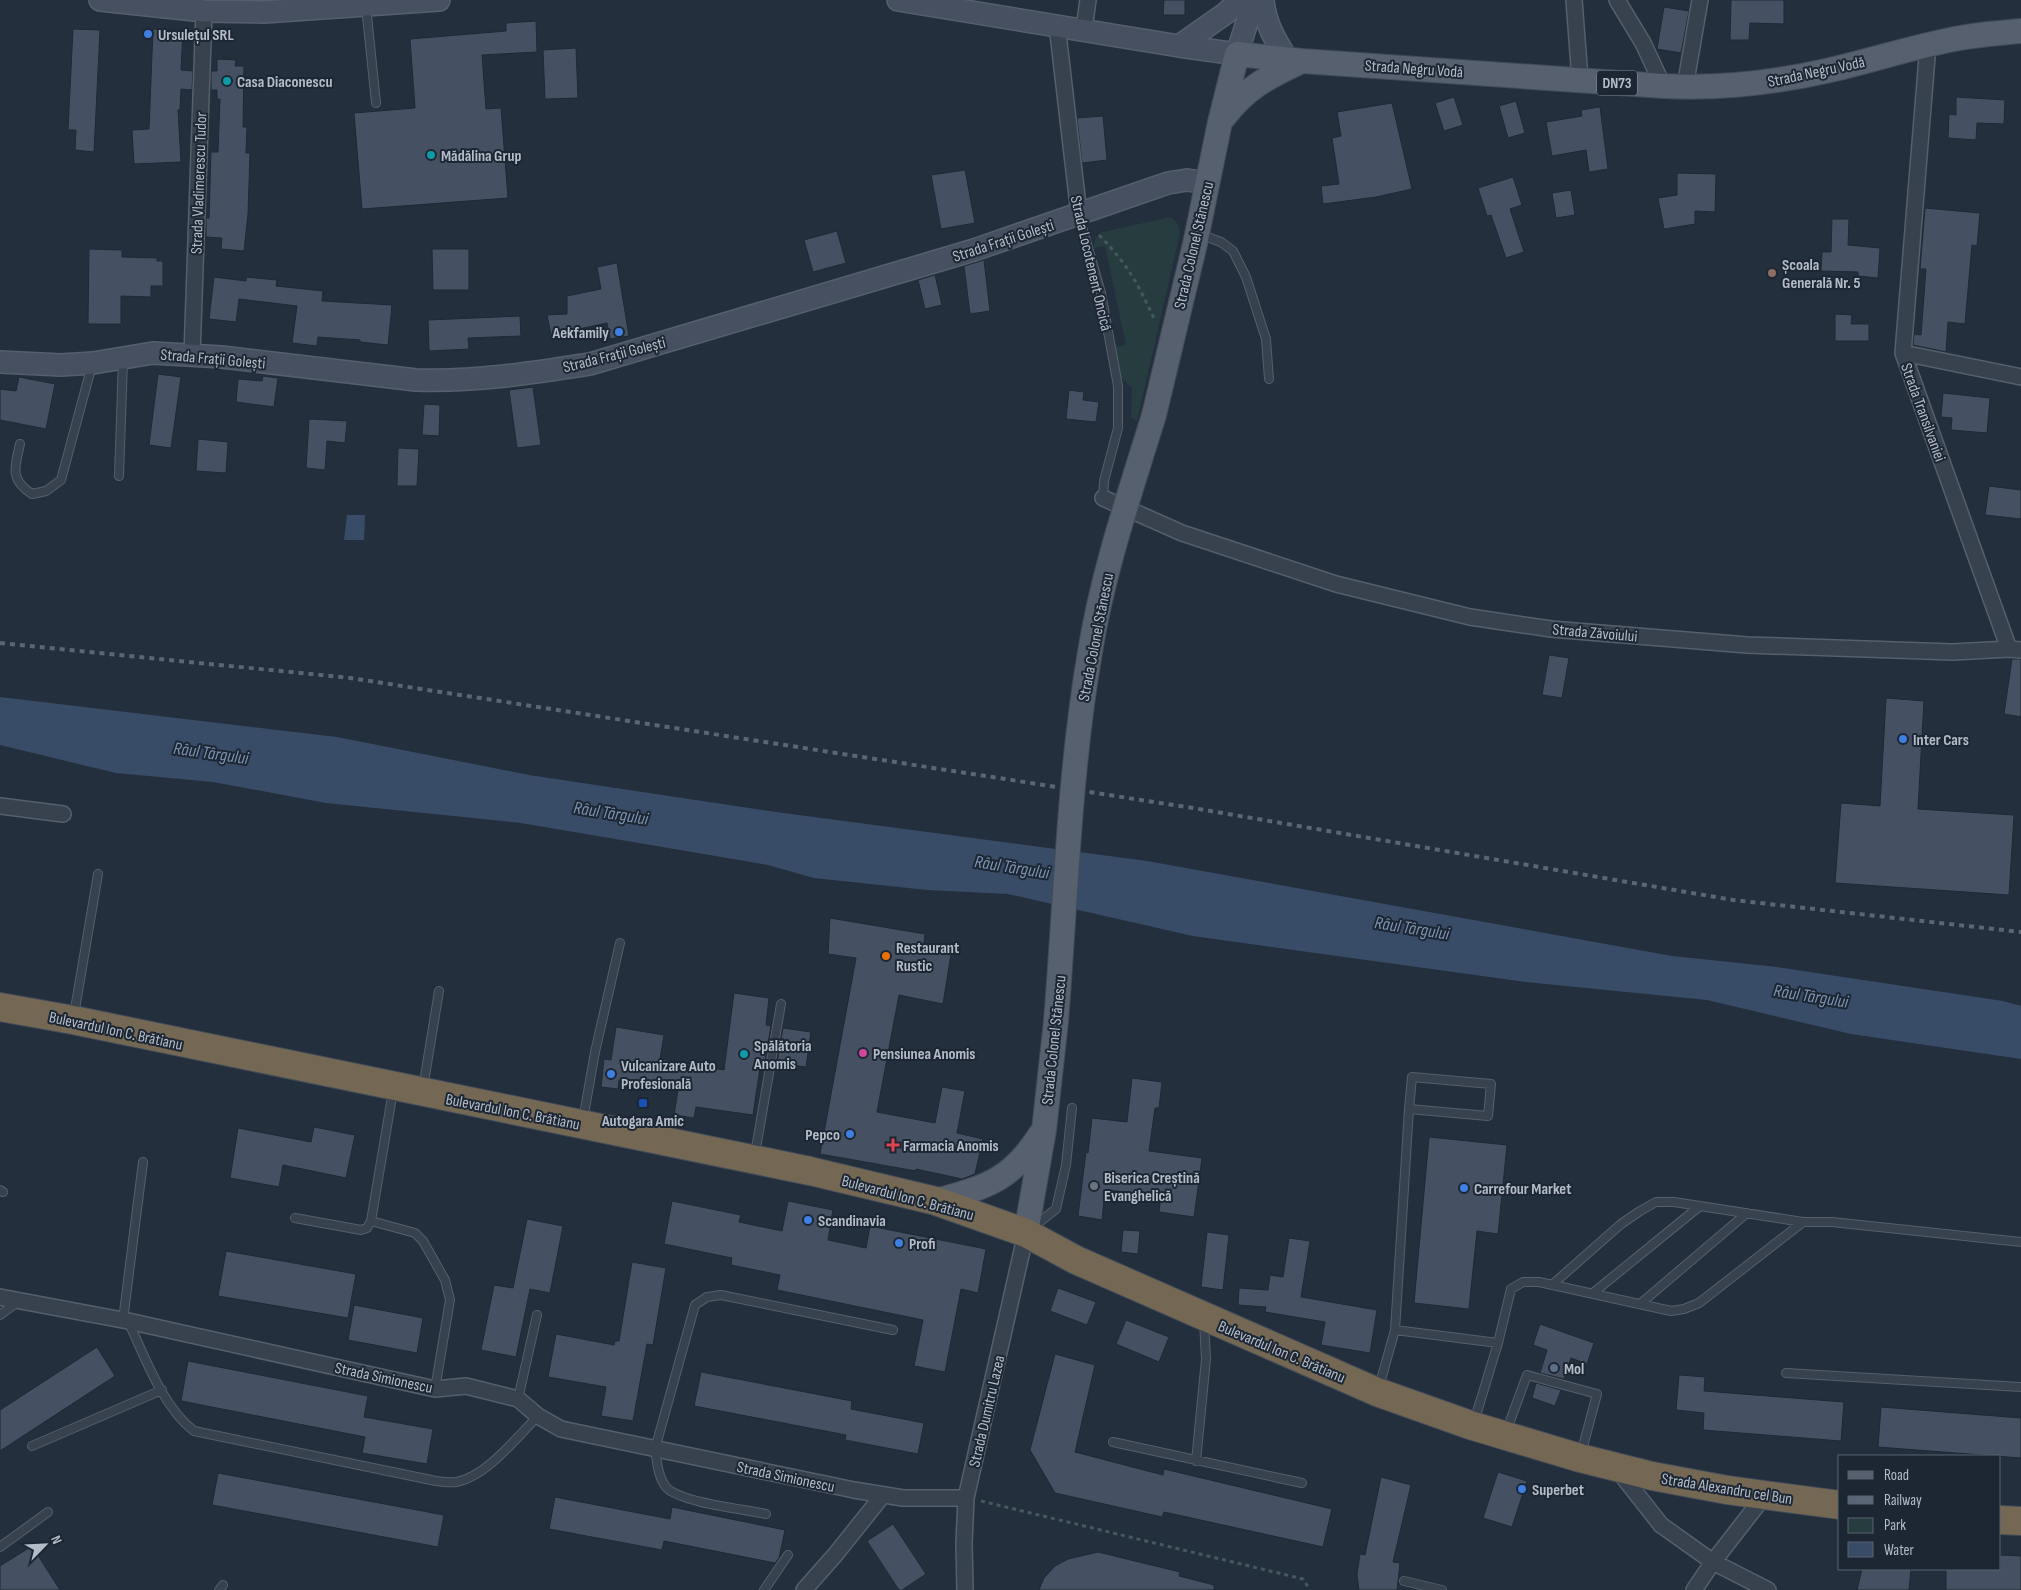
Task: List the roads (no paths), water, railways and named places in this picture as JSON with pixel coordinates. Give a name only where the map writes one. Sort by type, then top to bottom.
[{"type":"highway","name":"Bulevardul Ion C. Brătianu","points":[[0,1007],[73,1020],[810,1171],[936,1202],[1026,1234],[1076,1260],[1378,1392],[1473,1426],[1616,1468]]},
{"type":"highway","name":"Strada Alexandru cel Bun","points":[[1616,1468],[1727,1490],[1838,1505]]},
{"type":"highway","points":[[2001,1520],[2021,1521]]},
{"type":"main road","points":[[100,0],[204,11],[264,12],[439,0]]},
{"type":"main road","name":"Strada Negru Vodă","points":[[898,0],[1238,54],[1294,60],[1674,87],[1749,85],[1785,80],[1928,45]]},
{"type":"main road","points":[[1179,46],[1240,0]]},
{"type":"main road","points":[[1238,54],[1254,0]]},
{"type":"main road","points":[[1220,122],[1238,99],[1294,60],[1272,36],[1266,20],[1263,0]]},
{"type":"main road","name":"DN73","points":[[1928,45],[1961,38],[2021,31]]},
{"type":"main road","name":"Strada Colonel Stănescu","points":[[1026,1234],[1044,1130],[1056,1021],[1076,741],[1090,651],[1102,590],[1154,415],[1197,233],[1220,122],[1238,54]]},
{"type":"main road","name":"Strada Frații Golești","points":[[0,362],[61,365],[92,363],[153,353],[192,355],[416,380],[445,381],[532,374],[590,364],[974,250],[1168,183],[1187,180],[1207,182]]},
{"type":"main road","points":[[936,1202],[977,1189],[1007,1174],[1028,1155],[1044,1130]]},
{"type":"street","points":[[1084,29],[1088,0]]},
{"type":"street","points":[[1574,0],[1580,80]]},
{"type":"street","points":[[1617,0],[1643,43],[1674,87]]},
{"type":"street","points":[[1674,87],[1700,0]]},
{"type":"street","name":"Strada Vladimerescu Tudor","points":[[192,355],[204,11]]},
{"type":"street","name":"Strada Locotenent Oncică","points":[[1056,25],[1079,214]]},
{"type":"street","name":"Strada Transilvaniei","points":[[1928,45],[1903,353],[2015,650]]},
{"type":"street","points":[[1903,353],[2021,378]]},
{"type":"street","name":"Strada Zăvoiului","points":[[1103,498],[1182,533],[1336,584],[1470,618],[1551,629],[1747,645],[1953,652],[2015,650]]},
{"type":"street","points":[[0,806],[63,814]]},
{"type":"street","name":"Strada Dumitru Lazea","points":[[965,1590],[966,1498],[1026,1234]]},
{"type":"street","name":"Strada Simionescu","points":[[0,1298],[125,1321],[435,1390],[466,1386],[518,1399],[538,1416],[561,1429],[655,1449],[883,1495],[903,1498],[966,1498]]},
{"type":"street","points":[[1616,1468],[1661,1525],[1713,1562],[1768,1590]]},
{"type":"street","points":[[804,1590],[883,1495]]},
{"type":"street","points":[[1694,1590],[1713,1562],[1765,1495]]},
{"type":"lane","points":[[366,6],[376,103]]},
{"type":"lane","name":"Strada Locotenent Oncică","points":[[1079,214],[1101,293],[1118,386],[1118,428],[1104,481],[1103,498]]},
{"type":"lane","points":[[1197,233],[1221,242],[1232,250],[1246,277],[1266,339],[1269,379]]},
{"type":"lane","points":[[119,476],[123,358]]},
{"type":"lane","points":[[20,444],[14,471],[21,487],[32,494],[46,491],[61,480],[92,363]]},
{"type":"lane","points":[[73,1020],[98,874]]},
{"type":"lane","points":[[582,1125],[595,1052],[620,943]]},
{"type":"lane","points":[[422,1092],[439,991]]},
{"type":"lane","points":[[754,1160],[781,1004]]},
{"type":"lane","points":[[1378,1392],[1395,1330],[1409,1108],[1412,1077],[1491,1084],[1488,1116],[1409,1108]]},
{"type":"lane","points":[[295,1218],[361,1230],[367,1228],[371,1221],[393,1086]]},
{"type":"lane","points":[[1026,1234],[1056,1209],[1066,1165],[1072,1108]]},
{"type":"lane","points":[[143,1162],[125,1321],[174,1410],[185,1424],[194,1430],[436,1481],[454,1482],[465,1479],[484,1468],[507,1448],[538,1416]]},
{"type":"lane","points":[[1553,1284],[1621,1224],[1656,1202],[1674,1202],[1803,1222],[1832,1222],[2021,1242]]},
{"type":"lane","points":[[1593,1293],[1700,1206]]},
{"type":"lane","points":[[1640,1304],[1747,1213]]},
{"type":"lane","points":[[371,1221],[415,1232],[423,1241],[445,1280],[450,1300],[435,1390]]},
{"type":"lane","points":[[1473,1426],[1498,1343],[1511,1289],[1523,1282],[1553,1284],[1671,1311],[1684,1309],[1698,1303],[1803,1222]]},
{"type":"lane","points":[[766,1514],[682,1497],[667,1488],[659,1471],[655,1449],[695,1305],[707,1297],[721,1295],[893,1330]]},
{"type":"lane","points":[[0,1315],[19,1301]]},
{"type":"lane","points":[[518,1399],[537,1315]]},
{"type":"lane","points":[[1196,1461],[1206,1359],[1204,1317]]},
{"type":"lane","points":[[1395,1330],[1498,1343]]},
{"type":"lane","points":[[1786,1373],[2021,1387]]},
{"type":"lane","points":[[1505,1436],[1526,1375],[1597,1394],[1580,1458]]},
{"type":"lane","points":[[32,1446],[162,1390]]},
{"type":"lane","points":[[1113,1442],[1302,1482]]},
{"type":"lane","points":[[0,1547],[48,1512]]},
{"type":"lane","points":[[764,1590],[788,1555]]},
{"type":"lane","points":[[1404,1581],[1442,1590]]},
{"type":"water","points":[[347,515],[365,515],[364,540],[344,540]]},
{"type":"water","name":"Râul Târgului","points":[[0,697],[337,737],[529,775],[776,812],[1147,861],[1672,956],[1777,967],[2003,1001],[2021,1006],[2021,1059],[1851,1034],[1707,1000],[1526,982],[1193,936],[1008,894],[927,890],[814,878],[768,865],[521,823],[326,803],[213,782],[116,773],[0,745]]},
{"type":"railway","points":[[0,643],[350,678],[1193,808],[1733,900],[2021,932]]},
{"type":"place","name":"Ursulețul SRL","points":[[148,34]]},
{"type":"place","name":"Casa Diaconescu","points":[[227,81]]},
{"type":"place","name":"Mădălina Grup","points":[[431,155]]},
{"type":"place","name":"Școala Generală Nr. 5","points":[[1772,273]]},
{"type":"place","name":"Aekfamily","points":[[619,332]]},
{"type":"place","name":"Inter Cars","points":[[1903,739]]},
{"type":"place","name":"Restaurant Rustic","points":[[886,956]]},
{"type":"place","name":"Pensiunea Anomis","points":[[863,1053]]},
{"type":"place","name":"Spălătoria Anomis","points":[[744,1054]]},
{"type":"place","name":"Vulcanizare Auto Profesională","points":[[611,1074]]},
{"type":"place","name":"Autogara Amic","points":[[643,1103]]},
{"type":"place","name":"Pepco","points":[[850,1134]]},
{"type":"place","name":"Farmacia Anomis","points":[[893,1145]]},
{"type":"place","name":"Biserica Creștină Evanghelică","points":[[1094,1186]]},
{"type":"place","name":"Carrefour Market","points":[[1464,1188]]},
{"type":"place","name":"Scandinavia","points":[[808,1220]]},
{"type":"place","name":"Profi","points":[[899,1243]]},
{"type":"place","name":"Mol","points":[[1554,1368]]},
{"type":"place","name":"Superbet","points":[[1522,1489]]}]
